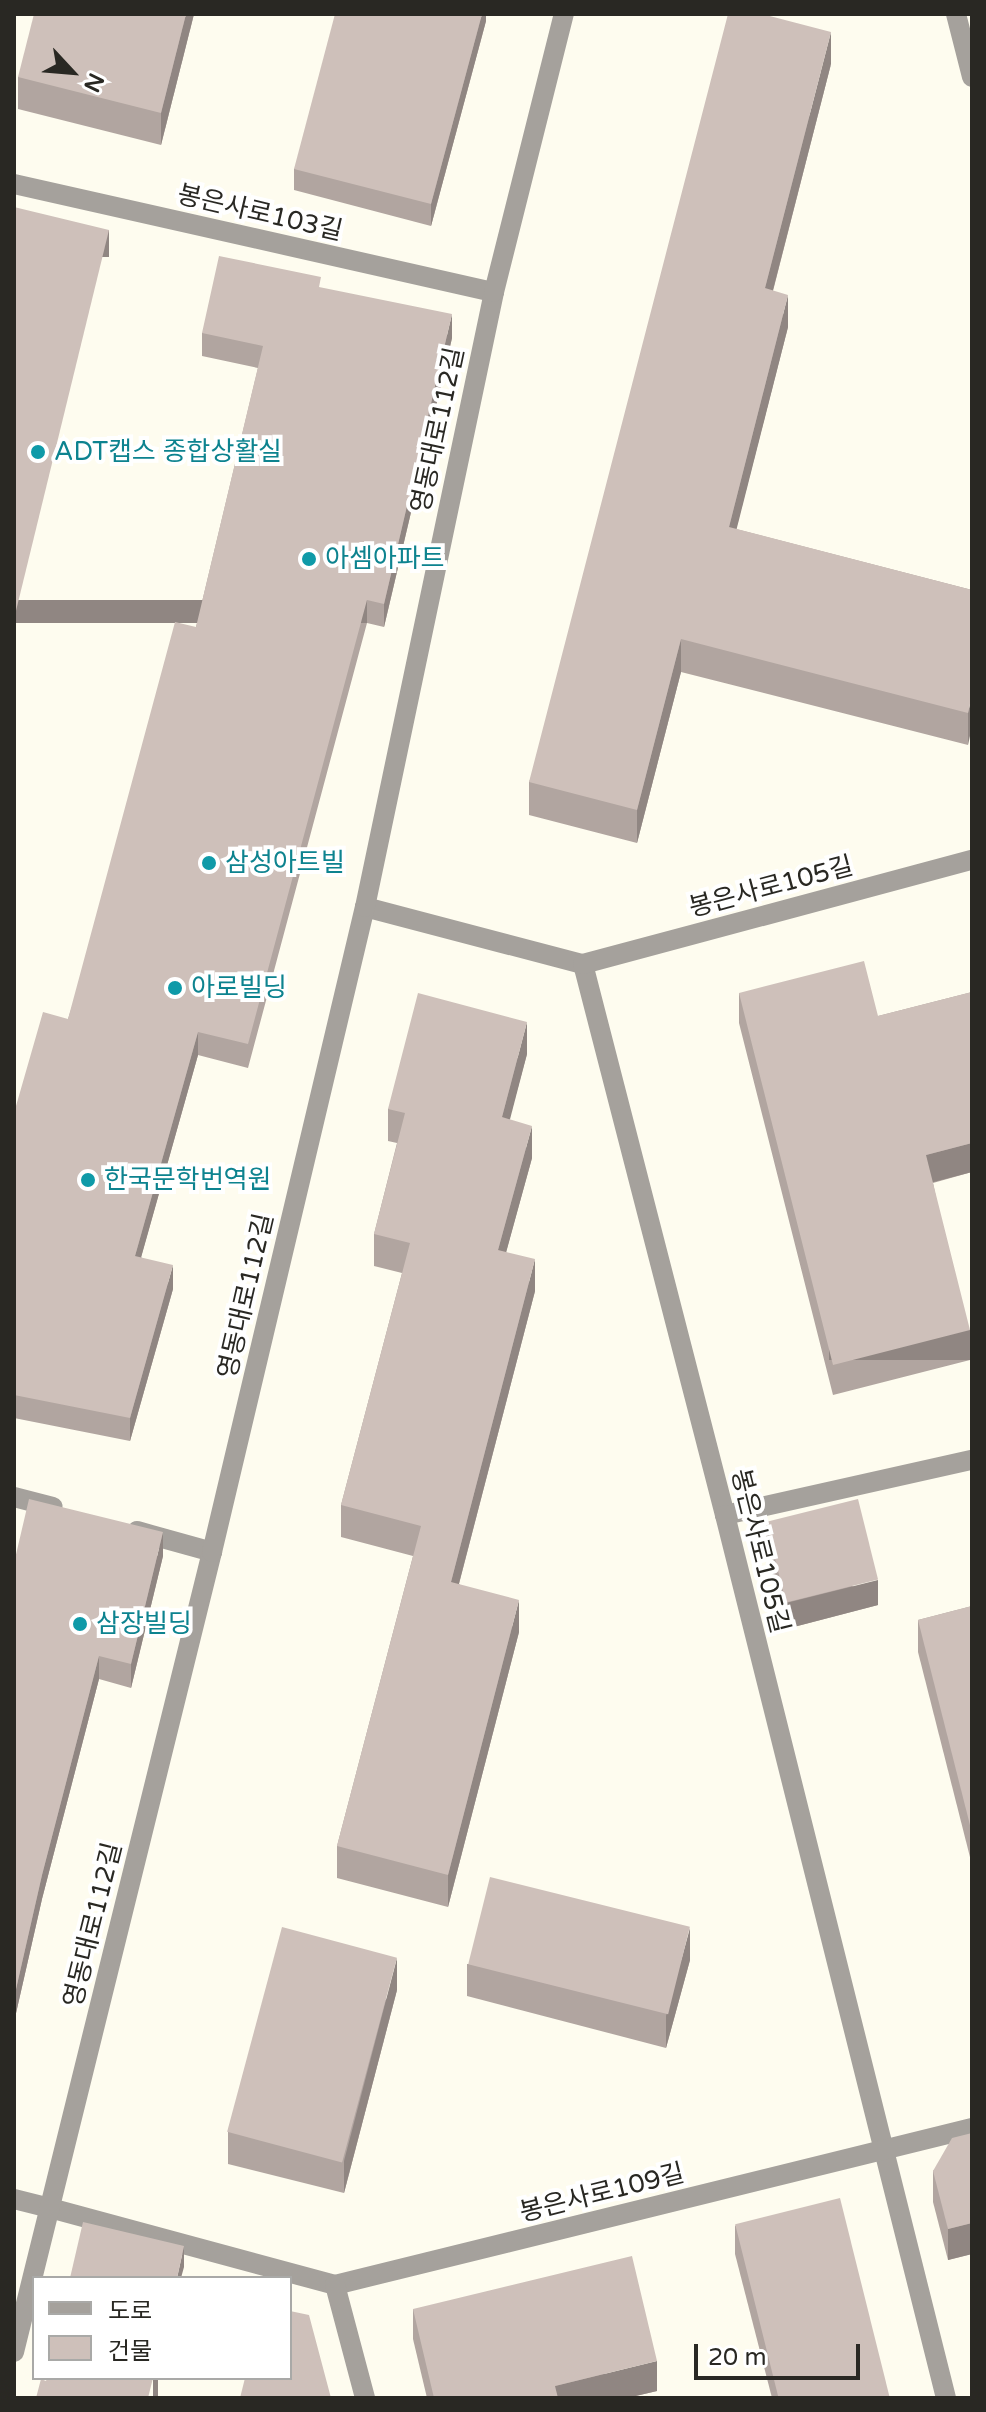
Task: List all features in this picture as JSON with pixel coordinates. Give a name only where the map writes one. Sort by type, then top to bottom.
[{"type":"street","name":"영동대로112길","points":[[33,2276],[212,1552],[365,907],[494,292],[564,14]]},
{"type":"street","points":[[956,14],[972,77]]},
{"type":"street","name":"봉은사로103길","points":[[14,184],[494,292]]},
{"type":"street","name":"봉은사로105길","points":[[365,907],[583,964],[972,860]]},
{"type":"street","name":"봉은사로105길","points":[[583,964],[725,1515],[882,2152]]},
{"type":"street","points":[[725,1515],[972,1460]]},
{"type":"street","points":[[14,1497],[75,1513]]},
{"type":"street","points":[[121,1526],[212,1552]]},
{"type":"street","name":"봉은사로109길","points":[[14,2199],[335,2285],[972,2128]]},
{"type":"street","points":[[882,2152],[946,2398]]},
{"type":"street","name":"영동대로112길","points":[[14,2352],[32,2280]]},
{"type":"street","points":[[335,2285],[365,2398]]},
{"type":"building","points":[[34,14],[186,14],[161,113],[18,77]]},
{"type":"building","points":[[335,14],[482,14],[431,204],[294,169]]},
{"type":"building","points":[[728,14],[762,14],[831,32],[765,288],[788,295],[729,527],[972,590],[972,695],[968,713],[681,639],[637,810],[529,782]]},
{"type":"building","name":"ADT캡스 종합상활실","points":[[14,207],[109,230],[14,619]]},
{"type":"building","points":[[219,256],[321,277],[319,287],[452,314],[384,604],[367,600],[248,1044],[198,1032],[135,1256],[173,1265],[130,1418],[14,1395],[14,1113],[43,1012],[68,1019],[175,622],[196,627],[263,346],[202,333]]},
{"type":"building","points":[[864,961],[878,1016],[972,992],[972,1143],[926,1155],[970,1330],[833,1365],[739,993]]},
{"type":"building","points":[[418,993],[527,1022],[502,1117],[532,1126],[498,1250],[535,1259],[451,1582],[519,1600],[448,1875],[337,1846],[421,1526],[341,1505],[410,1243],[374,1234],[405,1113],[388,1109]]},
{"type":"building","points":[[29,1499],[163,1532],[131,1664],[99,1656],[42,1875],[14,1998],[14,1563]]},
{"type":"building","points":[[858,1499],[878,1580],[786,1603],[766,1522]]},
{"type":"building","points":[[972,1606],[972,1833],[918,1620]]},
{"type":"building","points":[[490,1877],[690,1927],[668,2014],[468,1964]]},
{"type":"building","points":[[282,1927],[397,1958],[342,2163],[227,2132]]},
{"type":"building","points":[[972,2133],[972,2223],[948,2229],[933,2171],[952,2138]]},
{"type":"building","points":[[840,2198],[890,2398],[779,2398],[735,2224]]},
{"type":"building","points":[[83,2222],[184,2246],[177,2276],[70,2276]]},
{"type":"building","points":[[632,2256],[657,2361],[555,2386],[558,2398],[434,2398],[413,2309]]},
{"type":"building","points":[[292,2311],[309,2315],[331,2398],[240,2398],[244,2380],[292,2380]]},
{"type":"building","points":[[41,2380],[152,2380],[148,2398],[36,2398]]},
{"type":"place","name":"ADT캡스 종합상활실","points":[[38,452]]},
{"type":"place","name":"아셈아파트","points":[[309,559]]},
{"type":"place","name":"삼성아트빌","points":[[209,863]]},
{"type":"place","name":"아로빌딩","points":[[175,988]]},
{"type":"place","name":"한국문학번역원","points":[[88,1180]]},
{"type":"place","name":"삼장빌딩","points":[[80,1624]]}]
